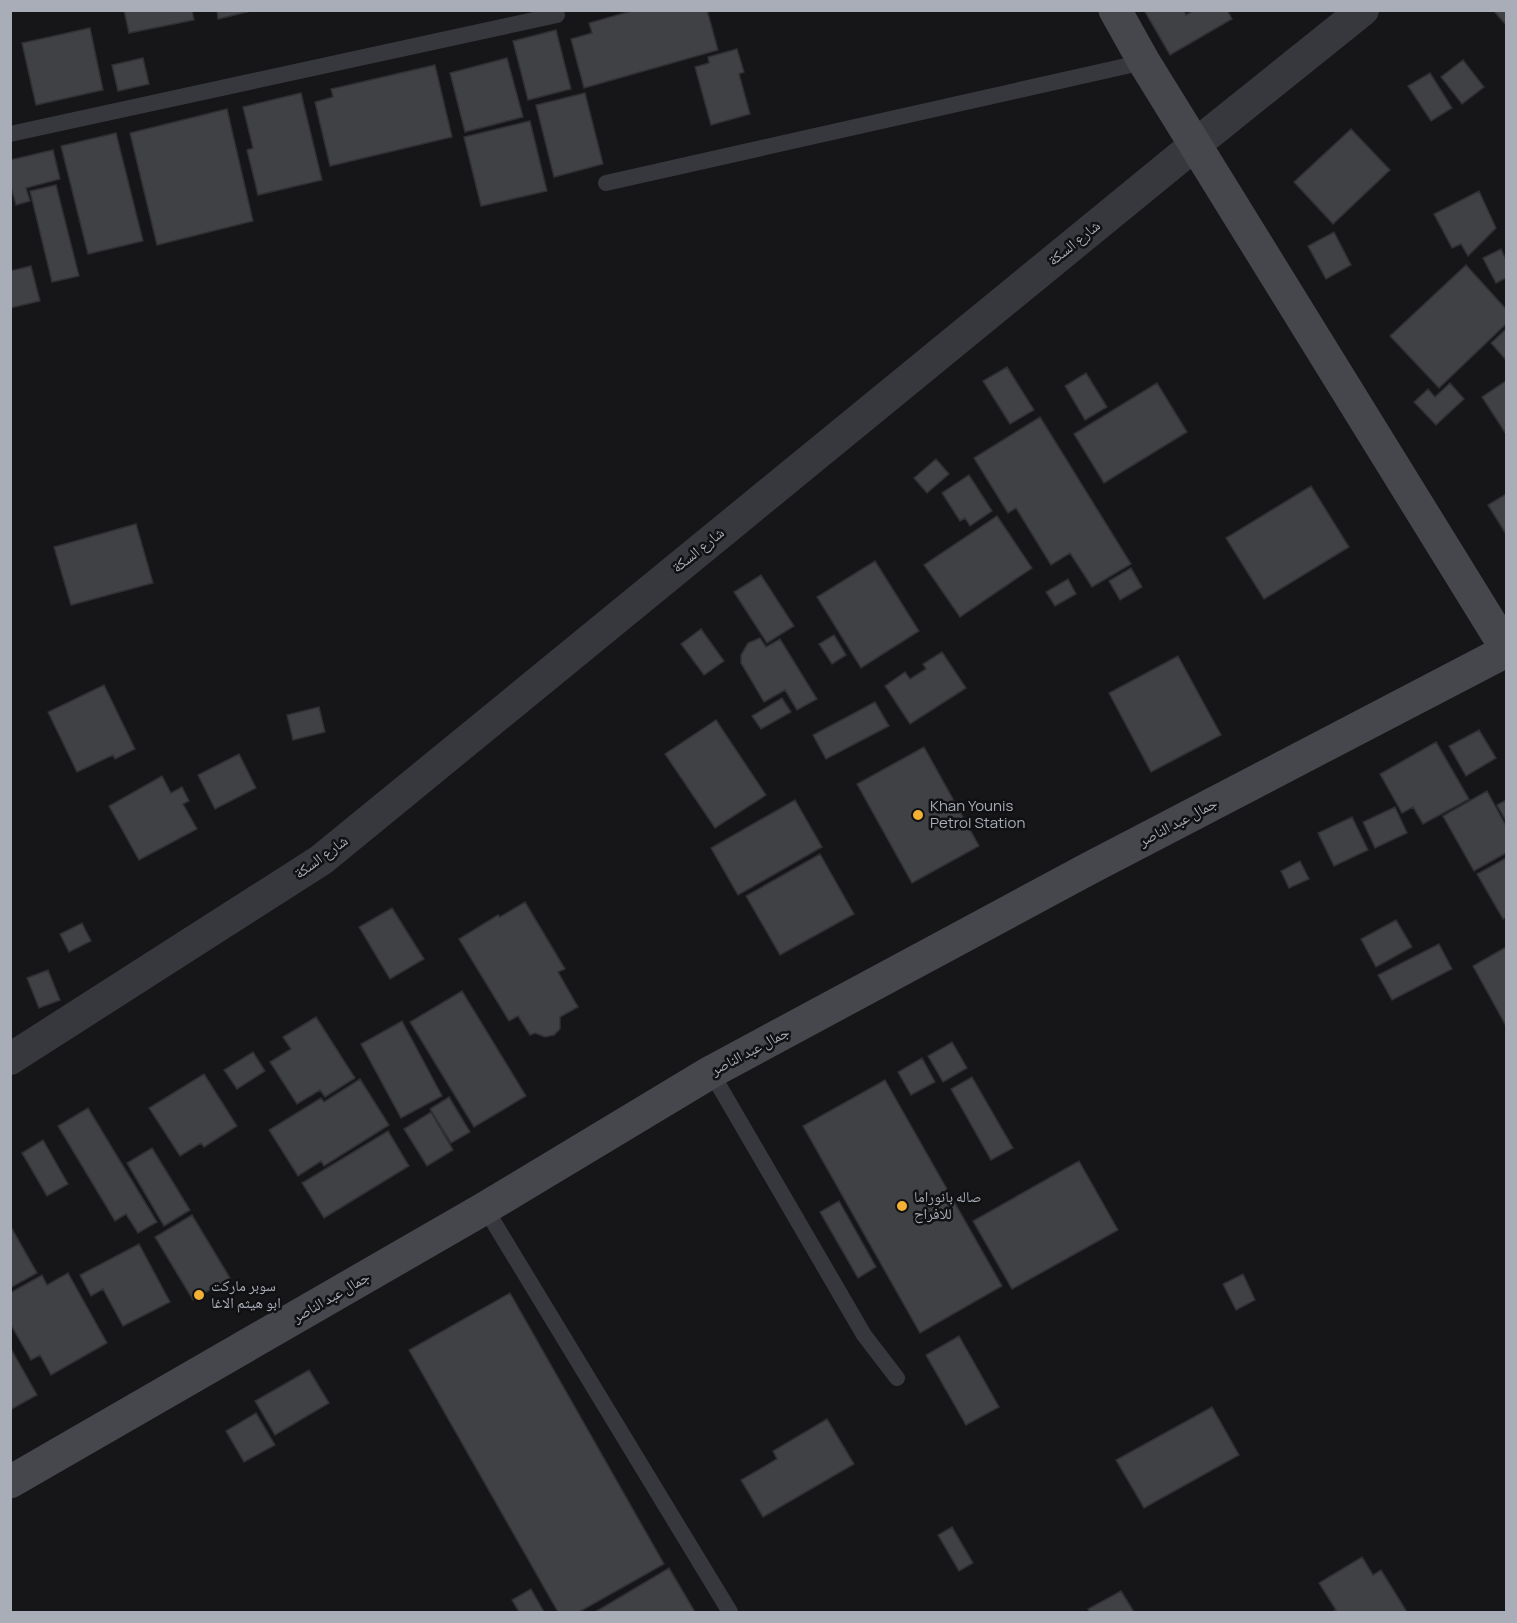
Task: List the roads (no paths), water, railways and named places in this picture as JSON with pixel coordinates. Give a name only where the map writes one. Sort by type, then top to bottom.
[{"type":"main road","points":[[1115,10],[1144,62],[1506,649]]},
{"type":"main road","name":"جمال عبد الناصر","points":[[10,1482],[485,1208],[711,1072],[1506,649]]},
{"type":"street","name":"شارع السكة","points":[[10,1059],[321,860],[1363,10]]},
{"type":"lane","points":[[10,134],[557,15]]},
{"type":"lane","points":[[606,183],[1144,62]]},
{"type":"lane","points":[[711,1072],[864,1335],[897,1378]]},
{"type":"lane","points":[[485,1208],[729,1612]]},
{"type":"place","name":"Khan Younis Petrol Station","points":[[918,815]]},
{"type":"place","name":"صاله بانوراما للافراح","points":[[902,1206]]},
{"type":"place","name":"سوبر ماركت ابو هيثم الاغا","points":[[199,1295]]}]
